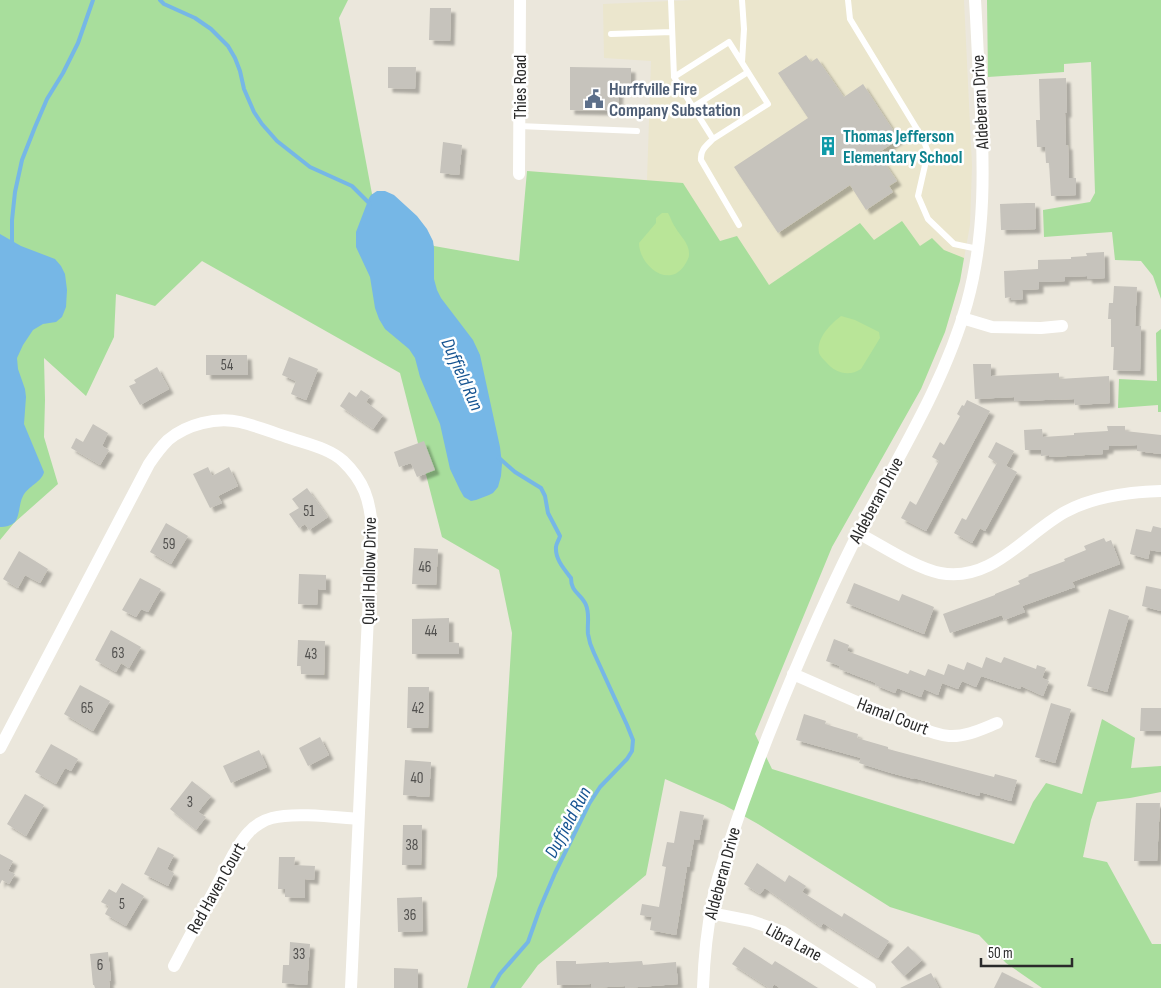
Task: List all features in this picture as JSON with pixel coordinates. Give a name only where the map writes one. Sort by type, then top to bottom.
[{"type":"street","name":"Thies Road","points":[[519,174],[520,0]]},
{"type":"street","name":"Aldeberan Drive","points":[[703,988],[706,938],[716,884],[758,761],[793,674],[830,591],[858,533],[933,390],[953,346],[971,287],[978,249],[983,194],[975,0]]},
{"type":"street","points":[[962,318],[992,327],[1041,328],[1062,326]]},
{"type":"street","name":"Quail Hollow Drive","points":[[0,748],[149,464],[170,439],[197,424],[224,420],[239,422],[273,432],[341,459],[356,476],[367,496],[372,528],[352,988]]},
{"type":"street","points":[[858,533],[928,570],[941,573],[971,573],[1000,560],[1049,522],[1075,507],[1093,500],[1115,495],[1161,491]]},
{"type":"street","name":"Hamal Court","points":[[793,674],[878,711],[949,736],[976,731],[996,723]]},
{"type":"street","name":"Red Haven Court","points":[[174,966],[233,855],[249,831],[271,818],[297,816],[358,818]]},
{"type":"street","name":"Libra Lane","points":[[710,914],[750,921],[783,932],[870,988]]},
{"type":"lane","points":[[671,0],[674,78],[713,139]]},
{"type":"lane","points":[[742,0],[744,29],[742,62]]},
{"type":"lane","points":[[848,0],[850,19],[923,139],[928,152],[918,196],[928,219],[954,244],[978,249]]},
{"type":"lane","points":[[610,34],[672,32]]},
{"type":"lane","points":[[674,78],[729,42],[768,104],[713,139],[701,154],[701,160],[739,226]]},
{"type":"lane","points":[[693,107],[748,72]]},
{"type":"lane","points":[[519,126],[637,131]]},
{"type":"shaded area","points":[[693,0],[964,0],[972,166],[970,225],[960,281],[945,332],[921,389],[527,171],[647,180],[651,61],[604,58],[603,4]]},
{"type":"green space","points":[[0,0],[348,0],[339,18],[372,194],[434,246],[519,261],[527,171],[683,183],[720,241],[737,236],[769,285],[860,223],[874,240],[902,221],[920,246],[932,238],[944,250],[964,258],[960,281],[945,332],[921,389],[832,547],[755,734],[772,769],[1014,844],[1033,802],[1046,783],[1082,794],[1102,719],[1135,738],[1131,768],[1161,766],[1161,792],[1097,802],[1083,857],[1107,862],[1152,944],[1161,944],[1161,988],[1042,988],[1006,963],[979,935],[890,907],[758,824],[724,805],[665,779],[646,875],[538,965],[521,988],[467,988],[497,876],[512,633],[499,570],[442,537],[400,373],[202,261],[155,306],[116,294],[114,337],[86,396],[44,358],[44,437],[58,484],[14,523],[0,540]]},
{"type":"green space","points":[[987,0],[1161,0],[1161,299],[1153,276],[1141,261],[1115,260],[1112,232],[1044,237],[1043,210],[1090,202],[1095,193],[1091,62],[1064,64],[1064,72],[988,77]]},
{"type":"green space","points":[[662,213],[668,213],[689,251],[684,266],[677,273],[670,275],[663,275],[649,266],[640,251],[639,243],[656,223],[656,218]]},
{"type":"green space","points":[[841,316],[855,320],[879,332],[880,338],[861,369],[852,373],[842,373],[834,369],[819,353],[822,337],[829,327]]},
{"type":"green space","points":[[1161,329],[1161,412],[1158,412],[1158,405],[1118,408],[1119,379],[1157,381],[1156,333]]},
{"type":"water","points":[[377,191],[385,191],[394,195],[417,216],[427,229],[433,241],[434,279],[437,290],[473,340],[480,355],[502,464],[498,487],[493,493],[476,500],[471,501],[464,497],[450,469],[440,424],[420,377],[415,358],[409,349],[385,329],[375,308],[370,277],[356,247],[356,232],[369,198]]},
{"type":"water","points":[[0,234],[21,246],[55,259],[65,274],[67,290],[66,307],[62,317],[56,322],[43,324],[33,330],[17,358],[26,397],[24,424],[44,472],[41,479],[28,489],[23,496],[15,522],[8,526],[0,527]]},
{"type":"building","points":[[430,8],[451,8],[450,41],[429,40]]},
{"type":"building","name":"Thomas Jefferson Elementary School","points":[[806,55],[811,62],[817,58],[844,97],[863,84],[899,139],[878,153],[897,181],[889,186],[893,192],[866,210],[850,185],[778,233],[734,167],[808,118],[778,73]]},
{"type":"building","points":[[388,67],[416,67],[415,89],[388,88]]},
{"type":"building","name":"Hurffville Fire Company Substation","points":[[570,67],[631,68],[631,88],[619,88],[618,111],[570,110]]},
{"type":"building","points":[[1066,78],[1066,145],[1068,145],[1069,178],[1076,178],[1076,195],[1051,196],[1049,163],[1046,163],[1045,147],[1037,147],[1036,120],[1040,120],[1039,79]]},
{"type":"building","points":[[443,142],[462,145],[459,175],[440,173]]},
{"type":"building","points":[[1035,203],[1036,229],[1001,230],[1000,204]]},
{"type":"building","points":[[1104,252],[1105,278],[1088,279],[1087,276],[1065,277],[1065,281],[1039,282],[1039,289],[1022,290],[1023,299],[1011,300],[1011,297],[1005,298],[1004,271],[1038,269],[1038,260],[1071,259],[1071,257],[1087,256],[1086,253]]},
{"type":"building","points":[[1114,286],[1137,287],[1135,326],[1141,326],[1140,371],[1113,370],[1114,347],[1111,347],[1111,319],[1108,319],[1109,303],[1113,303]]},
{"type":"building","points":[[206,355],[247,355],[248,375],[206,375]]},
{"type":"building","points":[[289,357],[318,369],[306,400],[291,394],[296,381],[282,375]]},
{"type":"building","points":[[973,364],[991,364],[991,376],[1059,373],[1059,379],[1109,376],[1110,403],[1075,405],[1074,399],[1015,401],[1014,397],[975,399]]},
{"type":"building","points":[[157,367],[169,389],[140,405],[129,386],[136,383],[134,380]]},
{"type":"building","points":[[361,390],[370,396],[366,402],[383,415],[373,429],[340,406],[349,392],[356,397]]},
{"type":"building","points":[[967,400],[990,411],[926,531],[901,518],[910,501],[916,505],[939,461],[932,457],[940,442],[944,445],[960,416],[957,414]]},
{"type":"building","points":[[93,424],[108,433],[102,446],[109,450],[100,465],[71,448],[76,438],[83,442]]},
{"type":"building","points":[[1107,426],[1125,426],[1125,431],[1161,435],[1161,454],[1137,451],[1137,445],[1109,446],[1109,449],[1103,450],[1103,454],[1049,457],[1049,455],[1041,456],[1041,450],[1025,450],[1024,430],[1042,429],[1043,437],[1108,431]]},
{"type":"building","points":[[424,441],[435,470],[417,477],[411,463],[399,467],[394,452]]},
{"type":"building","points":[[996,442],[1014,451],[1006,466],[1017,472],[985,531],[980,528],[972,543],[954,533],[962,518],[966,520],[997,463],[988,457]]},
{"type":"building","points":[[208,467],[212,476],[229,467],[238,486],[218,496],[222,503],[210,508],[193,474]]},
{"type":"building","points":[[307,488],[328,517],[309,530],[305,524],[299,528],[289,514],[299,508],[292,499]]},
{"type":"building","points":[[166,523],[188,536],[171,564],[150,552]]},
{"type":"building","points":[[1153,526],[1161,528],[1161,552],[1150,550],[1148,559],[1130,554],[1136,529],[1151,532]]},
{"type":"building","points":[[1104,538],[1106,542],[1111,540],[1120,564],[1072,582],[1075,587],[1022,606],[1025,612],[1004,620],[1002,615],[950,633],[943,614],[1020,584],[1018,581],[1028,575],[1065,561],[1064,559],[1086,550],[1084,546]]},
{"type":"building","points":[[414,548],[438,549],[436,585],[412,584]]},
{"type":"building","points":[[19,551],[48,569],[40,583],[25,575],[18,588],[3,579]]},
{"type":"building","points":[[299,574],[326,575],[326,590],[318,589],[317,605],[298,604]]},
{"type":"building","points":[[140,578],[161,589],[148,612],[141,609],[136,617],[122,610]]},
{"type":"building","points":[[854,583],[899,601],[902,594],[934,607],[924,634],[846,603]]},
{"type":"building","points":[[1146,586],[1161,589],[1161,611],[1142,606]]},
{"type":"building","points":[[1109,609],[1129,616],[1107,692],[1087,686]]},
{"type":"building","points":[[449,618],[449,642],[459,643],[459,654],[412,654],[412,619]]},
{"type":"building","points":[[111,630],[141,647],[129,668],[121,663],[116,672],[95,660]]},
{"type":"building","points":[[834,639],[849,645],[847,651],[908,674],[910,670],[925,676],[928,669],[944,675],[948,664],[964,670],[967,662],[982,668],[986,657],[1001,663],[1004,657],[1036,669],[1037,665],[1046,668],[1042,678],[1049,681],[1043,696],[1021,686],[1020,689],[981,676],[976,687],[962,681],[958,689],[942,683],[938,695],[924,689],[921,697],[897,688],[895,693],[875,685],[876,683],[839,669],[840,666],[826,661]]},
{"type":"building","points":[[298,640],[325,641],[324,675],[301,674],[301,666],[297,666]]},
{"type":"building","points":[[80,685],[110,701],[93,731],[64,714]]},
{"type":"building","points":[[408,687],[429,687],[428,728],[407,728]]},
{"type":"building","points":[[1051,703],[1071,709],[1055,763],[1035,757]]},
{"type":"building","points":[[1141,708],[1161,708],[1161,731],[1140,731]]},
{"type":"building","points":[[804,714],[826,721],[825,724],[858,734],[857,738],[888,747],[888,749],[994,777],[995,774],[1017,780],[1011,801],[980,792],[979,796],[891,773],[859,763],[861,758],[796,740]]},
{"type":"building","points":[[320,737],[329,755],[308,766],[299,748]]},
{"type":"building","points":[[51,744],[78,759],[71,771],[65,768],[56,784],[35,772]]},
{"type":"building","points":[[259,750],[267,767],[231,783],[223,766]]},
{"type":"building","points":[[405,760],[431,762],[429,797],[403,795]]},
{"type":"building","points":[[192,781],[211,796],[198,812],[206,817],[196,830],[170,809]]},
{"type":"building","points":[[25,794],[44,805],[26,836],[7,824]]},
{"type":"building","points":[[1136,803],[1160,803],[1157,861],[1134,861]]},
{"type":"building","points":[[680,811],[704,815],[699,840],[694,839],[689,867],[687,867],[676,935],[650,930],[652,917],[640,915],[642,904],[659,907],[666,867],[662,866],[667,842],[674,843]]},
{"type":"building","points":[[403,825],[422,825],[421,865],[402,865]]},
{"type":"building","points":[[158,847],[174,855],[167,869],[174,873],[168,886],[144,874]]},
{"type":"building","points":[[0,854],[13,861],[8,871],[15,874],[9,884],[2,880],[0,884]]},
{"type":"building","points":[[279,857],[295,857],[294,865],[315,866],[314,880],[305,879],[305,898],[285,897],[285,889],[278,889]]},
{"type":"building","points":[[757,863],[785,882],[789,875],[806,886],[802,892],[842,917],[844,913],[889,941],[878,958],[823,923],[821,927],[765,888],[760,894],[744,884]]},
{"type":"building","points":[[122,883],[144,896],[126,926],[105,914],[109,906],[101,902],[109,889],[116,893]]},
{"type":"building","points":[[422,897],[423,931],[398,932],[397,898]]},
{"type":"building","points":[[290,942],[310,944],[307,985],[282,983],[283,965],[289,965]]},
{"type":"building","points":[[908,946],[922,960],[904,976],[891,962]]},
{"type":"building","points":[[744,947],[772,965],[775,961],[818,988],[780,988],[774,984],[772,988],[769,988],[732,964]]},
{"type":"building","points":[[108,952],[110,988],[95,988],[93,985],[90,954]]},
{"type":"building","points":[[556,961],[576,961],[576,964],[642,961],[643,965],[676,962],[678,984],[625,988],[625,986],[591,988],[591,984],[557,985]]},
{"type":"building","points":[[394,968],[418,969],[418,988],[394,988]]},
{"type":"building","points":[[1002,972],[1034,988],[994,988]]},
{"type":"building","points":[[931,973],[939,988],[900,988]]},
{"type":"waterway","points":[[12,246],[15,192],[22,160],[47,99],[78,43],[93,0]]},
{"type":"waterway","name":"Duffield Run","points":[[160,0],[164,4],[195,18],[211,29],[228,46],[235,58],[244,89],[254,112],[277,141],[310,167],[352,186],[370,204]]},
{"type":"waterway","name":"Duffield Run","points":[[492,988],[500,974],[528,942],[555,873],[589,804],[600,787],[627,759],[632,751],[633,740],[591,646],[588,634],[586,605],[574,590],[571,578],[560,564],[557,556],[556,546],[560,536],[548,513],[545,496],[541,488],[515,472],[498,457]]},
{"type":"place","name":"Hurffville Fire Company Substation","points":[[594,99]]},
{"type":"place","name":"Thomas Jefferson Elementary School","points":[[828,146]]}]
